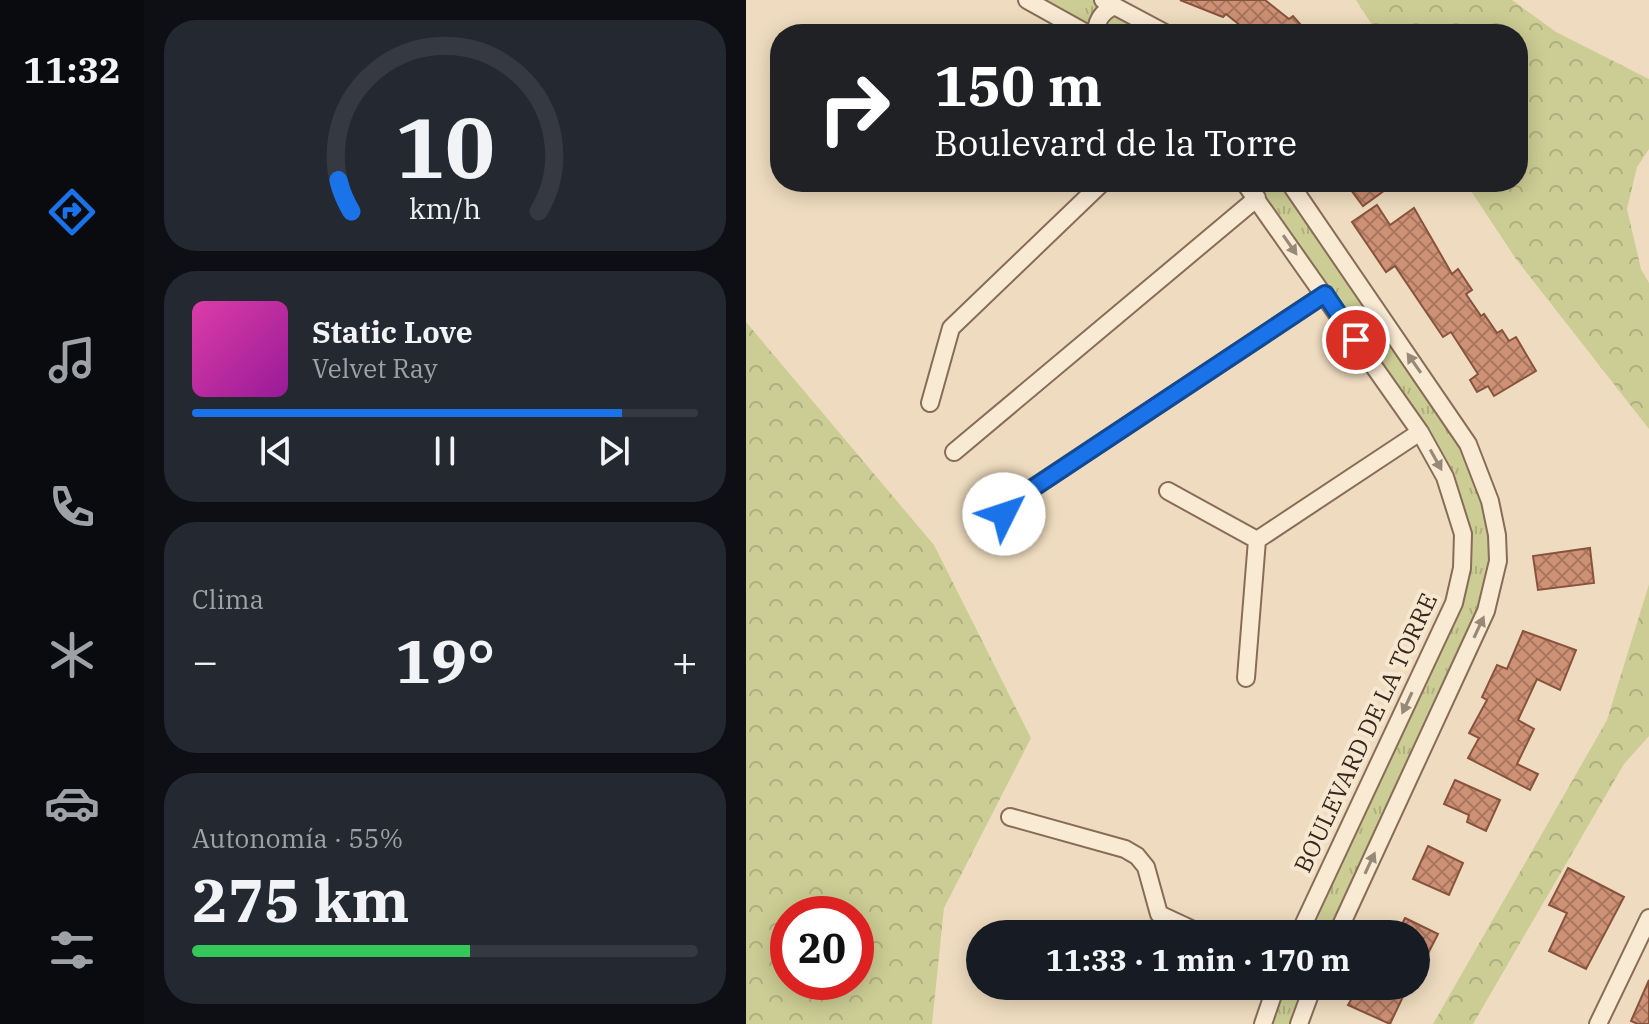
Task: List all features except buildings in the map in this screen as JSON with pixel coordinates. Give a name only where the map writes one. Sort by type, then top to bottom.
[{"type":"street","points":[[1027,0],[1070,24]]},
{"type":"street","points":[[1096,24],[1109,3],[1148,24]]},
{"type":"street","points":[[930,403],[951,328],[1093,192]]},
{"type":"street","name":"BOULEVARD DE LA TORRE","points":[[1252,192],[1420,432],[1458,509],[1463,534],[1462,568],[1454,603],[1306,920]]},
{"type":"street","points":[[1296,192],[1468,444],[1490,501],[1497,535],[1498,561],[1486,611],[1343,920]]},
{"type":"street","points":[[954,452],[1257,198]]},
{"type":"street","points":[[992,530],[1021,496],[1325,294]]},
{"type":"street","points":[[1257,540],[1420,432]]},
{"type":"street","points":[[1168,491],[1257,540]]},
{"type":"street","points":[[1246,678],[1257,540]]},
{"type":"street","points":[[1010,817],[1125,849],[1137,856],[1146,867],[1159,914],[1172,920]]},
{"type":"street","points":[[1598,1024],[1649,918]]},
{"type":"street","points":[[1263,1024],[1271,1000]]},
{"type":"street","points":[[1299,1024],[1308,1000]]},
{"type":"green space","points":[[1027,0],[1103,0],[1148,24],[1070,24]]},
{"type":"green space","points":[[1356,0],[1512,0],[1556,32],[1649,79],[1649,149],[1637,167],[1627,209],[1641,269],[1649,283],[1649,429],[1516,259],[1472,192],[1528,192],[1528,24],[1372,24]]},
{"type":"green space","points":[[1251,192],[1296,192],[1449,413],[1490,501],[1494,585],[1343,920],[1305,920],[1462,568],[1445,477]]},
{"type":"green space","points":[[746,322],[934,545],[1031,738],[944,908],[932,1024],[746,1024]]},
{"type":"green space","points":[[1649,584],[1649,736],[1624,764],[1473,1024],[1433,1024],[1607,720]]},
{"type":"green space","points":[[1271,1000],[1308,1000],[1299,1024],[1263,1024]]},
{"type":"route","points":[[1004,514],[1021,496],[1325,294],[1356,340]]}]
